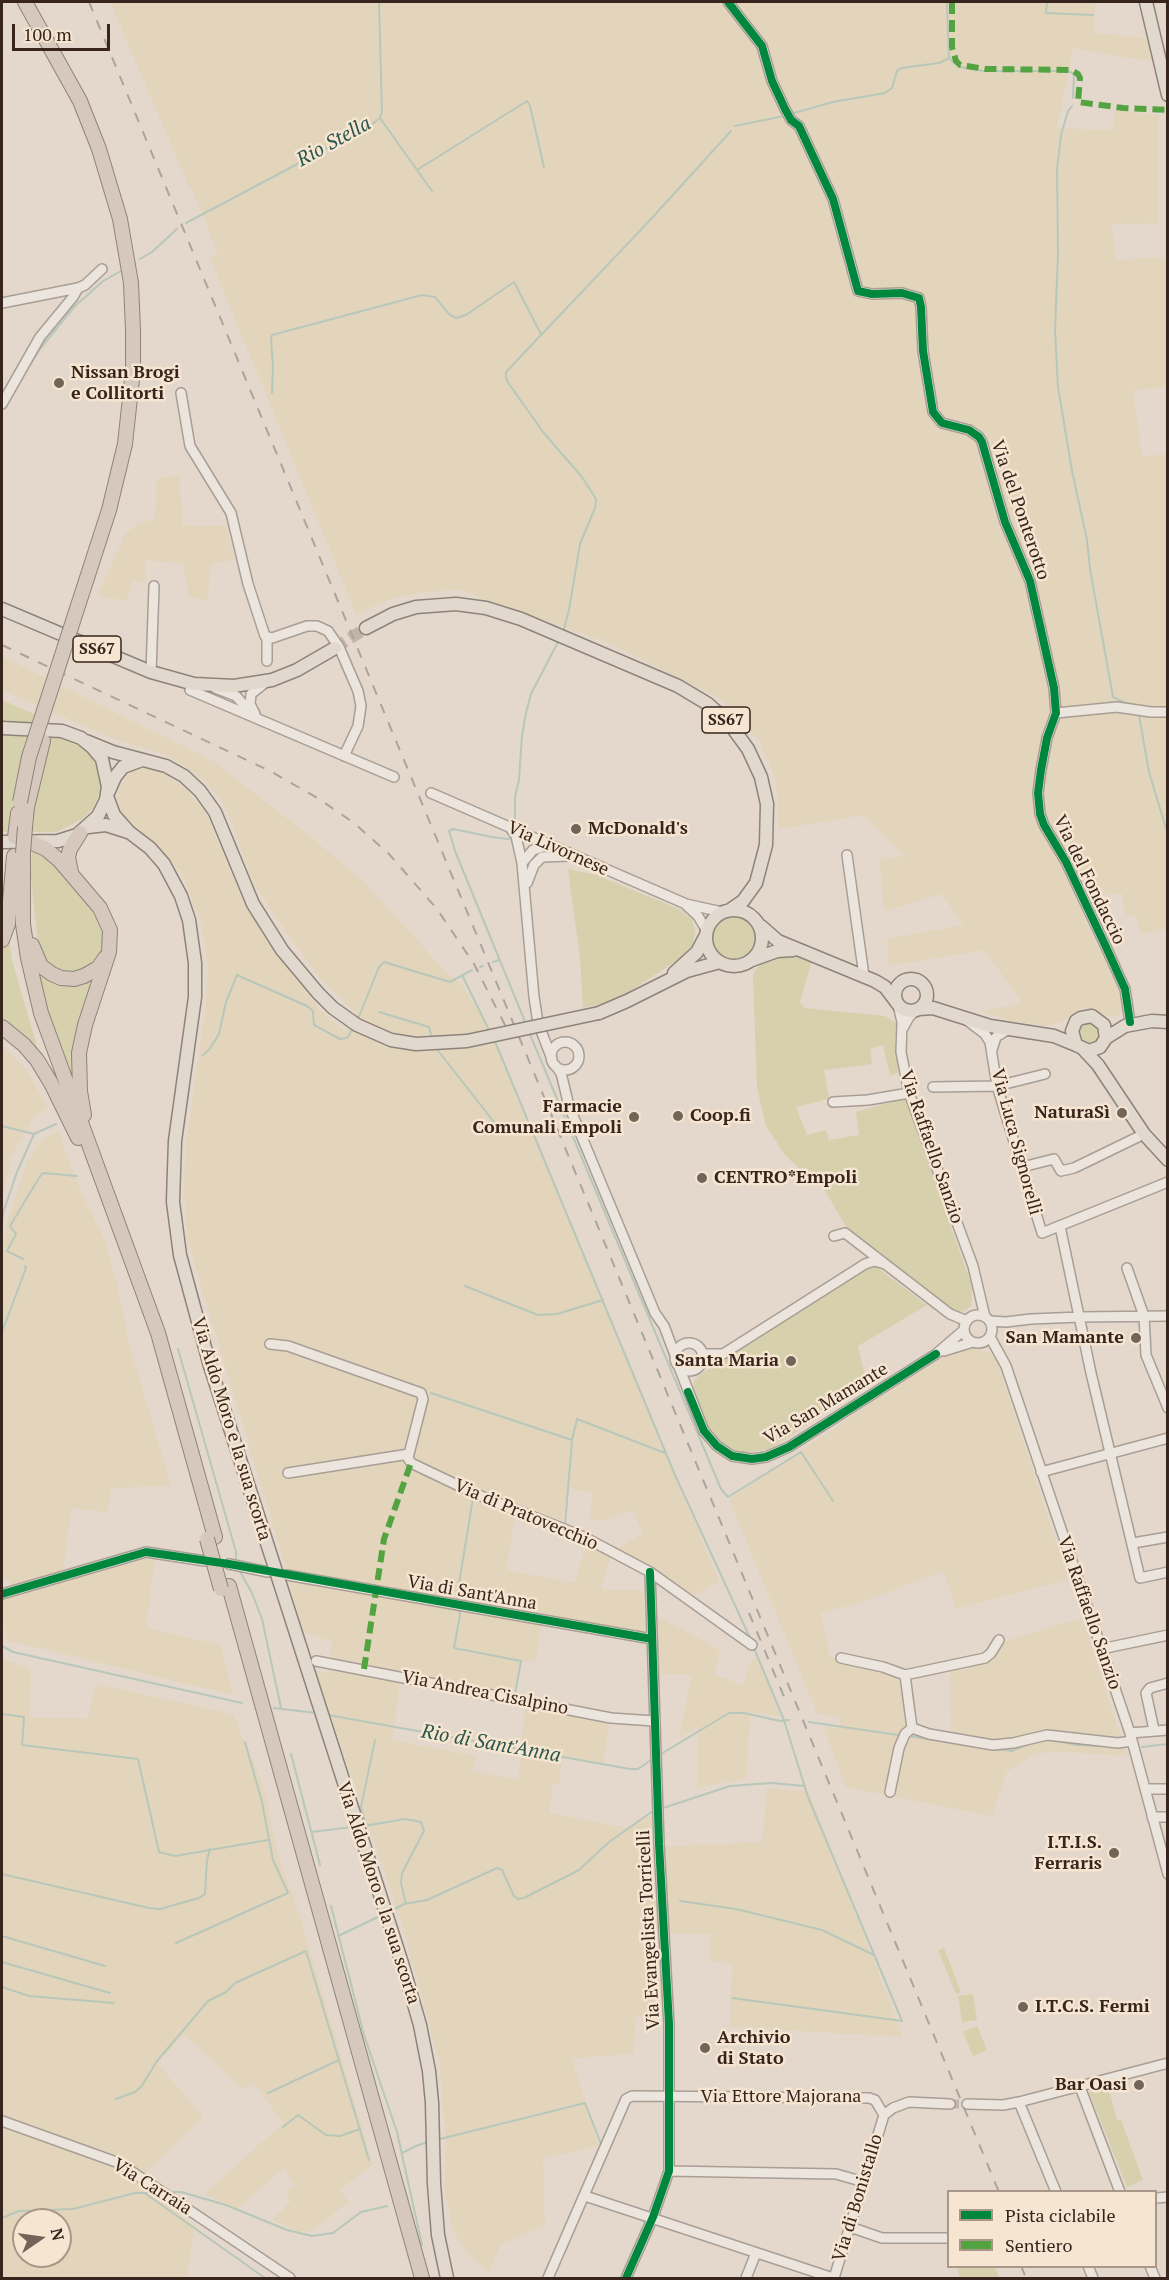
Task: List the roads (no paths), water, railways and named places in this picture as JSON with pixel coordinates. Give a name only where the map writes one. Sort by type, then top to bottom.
[{"type":"highway","points":[[25,2],[83,108],[99,149],[120,219],[131,283],[133,330],[129,444],[110,510],[29,757],[20,802],[15,837],[20,853],[25,939],[41,1013],[158,1333],[211,1538]]},
{"type":"highway","points":[[2,940],[8,924],[27,807],[38,760],[116,517],[141,362],[141,321],[133,242],[115,171],[93,112],[75,73],[35,2]]},
{"type":"highway","points":[[75,880],[69,868],[68,857],[70,849],[84,830]]},
{"type":"highway","points":[[20,853],[52,853],[100,908],[107,920],[111,938],[108,954],[85,1025],[79,1053],[80,1091],[97,1166]]},
{"type":"highway","points":[[20,853],[16,929],[28,998],[154,1349],[211,1538],[422,2278]]},
{"type":"highway","points":[[22,886],[34,950],[37,959],[46,970],[68,979],[84,976],[98,968],[108,954]]},
{"type":"highway","points":[[2,1027],[24,1045],[37,1060],[78,1138]]},
{"type":"highway","points":[[225,1588],[414,2278]]},
{"type":"main road","points":[[1146,2],[1167,95]]},
{"type":"main road","name":"SS67","points":[[366,628],[386,617],[410,609],[456,604],[505,613],[694,695],[721,714],[737,732],[758,769],[767,804],[766,845],[756,883],[757,920],[762,933],[762,944],[751,960]]},
{"type":"main road","name":"SS67","points":[[2,609],[151,672],[196,686],[234,686],[272,680],[297,670],[334,648]]},
{"type":"main road","points":[[2,728],[62,731],[113,752],[166,766],[178,772],[209,802],[253,904],[282,950],[333,1008],[362,1029],[391,1040],[416,1044],[467,1041],[599,1013],[694,969],[720,962]]},
{"type":"main road","name":"Via Aldo Moro e la sua scorta","points":[[86,741],[102,759],[114,815],[129,832],[156,855],[176,884],[189,920],[196,982],[179,1109],[174,1170],[174,1210],[184,1276],[210,1366],[420,2025],[429,2071],[432,2103],[437,2225],[447,2278]]},
{"type":"main road","points":[[84,830],[98,816],[115,777],[123,767],[146,760]]},
{"type":"main road","name":"Via Aldo Moro e la sua scorta","points":[[2,842],[20,853],[63,840],[84,830],[111,826],[129,832]]},
{"type":"main road","name":"SS67","points":[[706,933],[710,923],[743,900],[756,883]]},
{"type":"main road","name":"Via Livornese","points":[[726,911],[746,912],[778,941],[869,978],[885,987],[897,1004],[906,1010],[929,1007],[1009,1029],[1062,1038],[1080,1048]]},
{"type":"main road","points":[[659,985],[697,952],[706,933]]},
{"type":"main road","name":"Via Livornese","points":[[706,933],[709,950],[720,962],[736,966],[777,951],[799,950]]},
{"type":"main road","name":"Via Livornese","points":[[869,978],[886,982],[918,980],[932,1000],[946,1011]]},
{"type":"main road","points":[[897,1004],[896,988],[903,980]]},
{"type":"main road","points":[[917,1010],[926,1001],[927,990]]},
{"type":"main road","name":"Via Livornese","points":[[1039,1033],[1060,1030],[1086,1016],[1114,1024],[1167,1022]]},
{"type":"main road","points":[[1076,1021],[1072,1031],[1080,1048],[1098,1065],[1144,1134],[1167,1160]]},
{"type":"main road","points":[[1101,1021],[1106,1029],[1106,1038]]},
{"type":"main road","points":[[1080,1048],[1095,1050],[1106,1038],[1133,1023]]},
{"type":"street","name":"Via del Ponterotto","points":[[728,2],[762,46],[772,81],[791,120],[799,126],[833,199],[858,291],[872,294],[902,293],[918,298],[921,307],[923,351],[933,412],[942,423],[969,430],[982,442],[1005,522],[1030,581],[1050,666],[1056,713]]},
{"type":"street","points":[[2,303],[78,288],[85,285],[102,269]]},
{"type":"street","points":[[2,404],[40,337],[78,288]]},
{"type":"street","points":[[181,393],[190,446],[231,513],[248,584],[262,629],[267,637],[267,661]]},
{"type":"street","points":[[151,672],[154,586]]},
{"type":"street","points":[[267,637],[275,637],[313,625],[325,629],[335,639],[361,706],[358,726],[344,756]]},
{"type":"street","name":"SS67","points":[[258,718],[250,704],[251,694],[262,684],[272,680]]},
{"type":"street","name":"SS67","points":[[196,686],[236,696],[258,718]]},
{"type":"street","name":"SS67","points":[[196,686],[258,718],[394,777]]},
{"type":"street","points":[[1056,713],[1117,707],[1167,712]]},
{"type":"street","name":"Via del Fondaccio","points":[[1056,713],[1047,738],[1041,770],[1038,793],[1040,814],[1106,946],[1125,989],[1133,1023]]},
{"type":"street","name":"Via Livornese","points":[[431,793],[686,904],[726,911]]},
{"type":"street","points":[[509,827],[516,836],[522,863],[534,997],[541,1033],[553,1062],[561,1073],[567,1096],[655,1313],[676,1337],[698,1347],[702,1354],[702,1362],[690,1381],[688,1392]]},
{"type":"street","points":[[522,863],[533,850],[549,845]]},
{"type":"street","points":[[525,888],[531,870],[542,857],[556,855],[583,860]]},
{"type":"street","points":[[847,855],[869,978]]},
{"type":"street","name":"Via Livornese","points":[[686,904],[698,916],[706,933]]},
{"type":"street","name":"Via Raffaello Sanzio","points":[[897,1004],[901,1013],[901,1052],[909,1093],[973,1266],[991,1335],[1001,1355],[1131,1737],[1152,1817],[1164,1846],[1167,1874]]},
{"type":"street","points":[[901,1036],[909,1017],[917,1010]]},
{"type":"street","points":[[961,1017],[985,1034],[992,1050]]},
{"type":"street","points":[[992,1050],[996,1037],[1009,1029]]},
{"type":"street","points":[[541,1033],[577,1048],[579,1057],[569,1078],[567,1096]]},
{"type":"street","points":[[553,1062],[555,1047],[566,1042]]},
{"type":"street","name":"Via Luca Signorelli","points":[[992,1050],[997,1086],[1042,1233],[1167,1182]]},
{"type":"street","points":[[553,1062],[566,1070],[577,1064]]},
{"type":"street","points":[[933,1087],[997,1086],[1045,1074]]},
{"type":"street","points":[[832,1102],[868,1100],[909,1093]]},
{"type":"street","points":[[1022,1167],[1054,1159],[1061,1171],[1074,1168],[1144,1134]]},
{"type":"street","points":[[1061,1232],[1091,1373],[1140,1578],[1167,1572]]},
{"type":"street","points":[[834,1236],[845,1233],[950,1314],[968,1322],[988,1319],[1006,1322],[1080,1317],[1167,1316]]},
{"type":"street","points":[[702,1354],[723,1354],[865,1264],[874,1261],[885,1264]]},
{"type":"street","points":[[1127,1268],[1144,1316],[1146,1355],[1167,1408]]},
{"type":"street","name":"Via Raffaello Sanzio","points":[[968,1322],[979,1291]]},
{"type":"street","points":[[968,1322],[968,1338],[990,1346],[1001,1355]]},
{"type":"street","name":"Via San Mamante","points":[[679,1368],[704,1431],[717,1446],[732,1456],[752,1459],[766,1457],[789,1447],[936,1354],[968,1322]]},
{"type":"street","points":[[991,1335],[1006,1322]]},
{"type":"street","points":[[664,1326],[679,1368],[687,1371],[696,1369]]},
{"type":"street","name":"Via San Mamante","points":[[936,1354],[991,1335]]},
{"type":"street","points":[[675,1355],[679,1347],[687,1343]]},
{"type":"street","points":[[270,1344],[288,1346],[422,1393],[423,1399],[409,1454],[288,1473]]},
{"type":"street","points":[[1041,1472],[1167,1438]]},
{"type":"street","name":"Via di Pratovecchio","points":[[409,1454],[408,1458],[411,1463],[439,1478],[584,1536],[650,1572],[752,1645]]},
{"type":"street","points":[[1132,1543],[1167,1537]]},
{"type":"street","points":[[2,1594],[146,1552],[205,1561]]},
{"type":"street","points":[[234,1565],[268,1572]]},
{"type":"street","name":"Via Evangelista Torricelli","points":[[626,2278],[653,2217],[669,2171],[669,2024],[654,1721],[650,1572]]},
{"type":"street","name":"Via di Sant'Anna","points":[[286,1575],[652,1639]]},
{"type":"street","points":[[1101,1649],[1167,1635]]},
{"type":"street","points":[[841,1658],[883,1667],[905,1675],[985,1658],[999,1640]]},
{"type":"street","name":"Via Andrea Cisalpino","points":[[316,1661],[611,1719],[654,1721]]},
{"type":"street","points":[[905,1675],[912,1728]]},
{"type":"street","points":[[1154,1730],[1146,1693],[1150,1688],[1167,1683]]},
{"type":"street","points":[[912,1728],[929,1734],[993,1745],[1047,1735],[1118,1743],[1154,1730],[1167,1730]]},
{"type":"street","points":[[890,1792],[899,1748],[905,1734],[912,1728]]},
{"type":"street","points":[[1145,1789],[1167,1789]]},
{"type":"street","points":[[1152,1817],[1167,1817]]},
{"type":"street","points":[[967,2104],[1019,2103],[1167,2063]]},
{"type":"street","points":[[1080,2087],[1119,2190]]},
{"type":"street","name":"Via Ettore Majorana","points":[[585,2196],[626,2099],[633,2096],[869,2098],[875,2100],[884,2115]]},
{"type":"street","name":"Via di Bonistallo","points":[[833,2278],[884,2115],[893,2108],[909,2102],[950,2104]]},
{"type":"street","points":[[1019,2103],[1055,2190]]},
{"type":"street","name":"Via Carraia","points":[[2,2121],[119,2163],[290,2278]]},
{"type":"street","points":[[669,2171],[836,2174],[864,2182]]},
{"type":"street","points":[[548,2278],[585,2196],[833,2278]]},
{"type":"street","points":[[850,2226],[882,2238],[947,2238]]},
{"type":"street","points":[[746,2278],[756,2253]]},
{"type":"waterway","name":"Rio Stella","points":[[186,223],[371,125],[380,118],[382,112],[379,2]]},
{"type":"waterway","points":[[947,2],[949,58],[953,62],[960,67],[983,71],[1068,71],[1074,74],[1073,98]]},
{"type":"waterway","points":[[1047,2],[1046,13],[1093,15]]},
{"type":"waterway","points":[[794,113],[833,102],[885,93],[892,88],[897,71],[901,68],[939,63],[949,58]]},
{"type":"waterway","points":[[417,170],[527,101],[544,167]]},
{"type":"waterway","points":[[1072,106],[1068,111],[1061,135],[1057,170],[1058,254],[1055,331],[1058,387],[1072,471],[1087,540],[1113,697],[1130,705]]},
{"type":"waterway","points":[[735,126],[784,116]]},
{"type":"waterway","points":[[380,118],[432,191]]},
{"type":"waterway","points":[[563,632],[580,544],[595,508],[596,499],[582,477],[543,432],[509,384],[506,372],[731,131]]},
{"type":"waterway","name":"Rio Stella","points":[[140,259],[152,252],[177,229]]},
{"type":"waterway","name":"Rio Stella","points":[[21,379],[40,349],[74,307],[103,281],[121,271]]},
{"type":"waterway","points":[[272,393],[272,335],[422,295],[435,297],[450,315],[456,318],[466,315],[514,282],[541,334]]},
{"type":"waterway","points":[[515,821],[515,797],[526,713],[531,694],[559,640]]},
{"type":"waterway","points":[[1139,715],[1149,772],[1168,835]]},
{"type":"waterway","points":[[513,837],[508,839],[453,829],[449,831],[455,851],[526,1024]]},
{"type":"waterway","points":[[493,962],[499,960]]},
{"type":"waterway","points":[[358,1019],[379,967],[384,962],[450,982],[472,970]]},
{"type":"waterway","points":[[203,1055],[219,1034],[226,1002],[237,975],[307,1006],[313,1011],[314,1025],[340,1039],[347,1038],[354,1027]]},
{"type":"waterway","points":[[462,975],[490,1032]]},
{"type":"waterway","points":[[379,1012],[429,1027],[432,1038]]},
{"type":"waterway","points":[[529,1032],[721,1489],[728,1497],[801,1452],[833,1501]]},
{"type":"waterway","points":[[494,1039],[675,1475],[750,1638]]},
{"type":"waterway","points":[[436,1048],[501,1131],[508,1132],[530,1125]]},
{"type":"waterway","points":[[2,1126],[34,1134],[56,1124]]},
{"type":"waterway","points":[[2,1224],[3,1213],[17,1172],[34,1134]]},
{"type":"waterway","points":[[23,1259],[7,1251],[16,1234],[10,1226],[39,1178],[43,1173],[77,1176]]},
{"type":"waterway","points":[[2,1332],[25,1266]]},
{"type":"waterway","points":[[465,1286],[538,1315],[557,1314],[603,1300]]},
{"type":"waterway","points":[[178,1349],[236,1552],[236,1563]]},
{"type":"waterway","points":[[431,1393],[572,1440]]},
{"type":"waterway","points":[[565,1525],[572,1440],[577,1419],[665,1453]]},
{"type":"waterway","points":[[456,1602],[473,1498],[476,1498]]},
{"type":"waterway","points":[[534,1522],[563,1535],[564,1531]]},
{"type":"waterway","points":[[238,1568],[252,1593],[262,1619],[281,1708]]},
{"type":"waterway","points":[[458,1607],[460,1615],[454,1648],[521,1661],[515,1694]]},
{"type":"waterway","name":"Rio di Sant'Anna","points":[[2,1646],[13,1652],[242,1703]]},
{"type":"waterway","points":[[753,1646],[784,1720],[808,1797],[902,2021]]},
{"type":"waterway","name":"Rio di Sant'Anna","points":[[274,1708],[316,1713]]},
{"type":"waterway","name":"Rio di Sant'Anna","points":[[661,1754],[729,1713],[744,1713],[780,1721],[789,1720]]},
{"type":"waterway","points":[[2,1714],[24,1717],[22,1745],[138,1759],[159,1852],[175,1856],[268,1840]]},
{"type":"waterway","name":"Rio di Sant'Anna","points":[[328,1715],[630,1769],[638,1769],[651,1760]]},
{"type":"waterway","name":"Rio di Sant'Anna","points":[[809,1722],[898,1735]]},
{"type":"waterway","name":"Rio di Sant'Anna","points":[[908,1736],[950,1742]]},
{"type":"waterway","points":[[369,1825],[365,1822],[361,1807],[375,1740]]},
{"type":"waterway","name":"Rio di Sant'Anna","points":[[1051,1740],[1078,1745],[1108,1746]]},
{"type":"waterway","points":[[176,1943],[288,1893],[273,1860],[262,1802],[245,1742]]},
{"type":"waterway","name":"Rio di Sant'Anna","points":[[997,1749],[1012,1751],[1031,1743]]},
{"type":"waterway","name":"Rio di Sant'Anna","points":[[1142,1747],[1168,1744]]},
{"type":"waterway","points":[[291,1754],[320,1865]]},
{"type":"waterway","points":[[663,1808],[730,1786],[771,1783],[805,1786]]},
{"type":"waterway","points":[[391,1911],[404,1904],[427,1900],[497,1868],[502,1870],[514,1896],[518,1899],[524,1898],[579,1870],[609,1842],[653,1811]]},
{"type":"waterway","points":[[364,1826],[405,1819],[421,1822],[424,1831],[402,1873],[401,1883],[406,1904]]},
{"type":"waterway","points":[[311,1832],[352,1827]]},
{"type":"waterway","points":[[2,1874],[160,1909],[199,1898],[205,1894],[210,1849]]},
{"type":"waterway","points":[[680,1901],[736,1909],[822,1930],[874,1955]]},
{"type":"waterway","points":[[331,1906],[364,2035],[397,2132],[422,2245]]},
{"type":"waterway","points":[[338,1936],[380,1916]]},
{"type":"waterway","points":[[2,1936],[105,1966]]},
{"type":"waterway","points":[[116,2099],[135,2092],[141,2087],[157,2061],[208,2001],[226,1992],[235,1983],[306,1951],[369,2160]]},
{"type":"waterway","points":[[2,1962],[110,1993]]},
{"type":"waterway","points":[[2,1987],[29,1996],[114,2003]]},
{"type":"waterway","points":[[732,1998],[902,2021]]},
{"type":"waterway","points":[[268,2093],[339,2060]]},
{"type":"waterway","points":[[440,2139],[585,2103],[601,2144]]},
{"type":"waterway","points":[[283,2127],[298,2115],[326,2135],[340,2136],[360,2129]]},
{"type":"waterway","points":[[402,2153],[428,2142]]},
{"type":"waterway","points":[[173,2192],[181,2192],[226,2205],[287,2230],[312,2236],[333,2233],[361,2212],[387,2206]]},
{"type":"waterway","points":[[2,2218],[19,2211],[73,2209],[135,2193],[157,2193]]},
{"type":"waterway","points":[[146,2194],[265,2278]]},
{"type":"tunnel","points":[[335,648],[366,628]]},
{"type":"tunnel","points":[[950,2104],[967,2104]]},
{"type":"railway","points":[[89,2],[998,2190]]},
{"type":"railway","points":[[2,645],[272,772],[319,799],[354,823],[389,854],[437,909],[474,964],[508,1031]]},
{"type":"railway","points":[[749,1613],[785,1699]]},
{"type":"railway","points":[[1022,2268],[1026,2278]]},
{"type":"place","name":"Nissan Brogi e Collitorti","points":[[59,383]]},
{"type":"place","name":"McDonald's","points":[[576,829]]},
{"type":"place","name":"NaturaSì","points":[[1122,1113]]},
{"type":"place","name":"Coop.fi","points":[[678,1116]]},
{"type":"place","name":"Farmacie Comunali Empoli","points":[[634,1117]]},
{"type":"place","name":"CENTRO*Empoli","points":[[702,1178]]},
{"type":"place","name":"San Mamante","points":[[1136,1338]]},
{"type":"place","name":"Santa Maria","points":[[791,1361]]},
{"type":"place","name":"I.T.I.S. Ferraris","points":[[1114,1853]]},
{"type":"place","name":"I.T.C.S. Fermi","points":[[1023,2007]]},
{"type":"place","name":"Archivio di Stato","points":[[705,2048]]},
{"type":"place","name":"Bar Oasi","points":[[1139,2085]]}]
